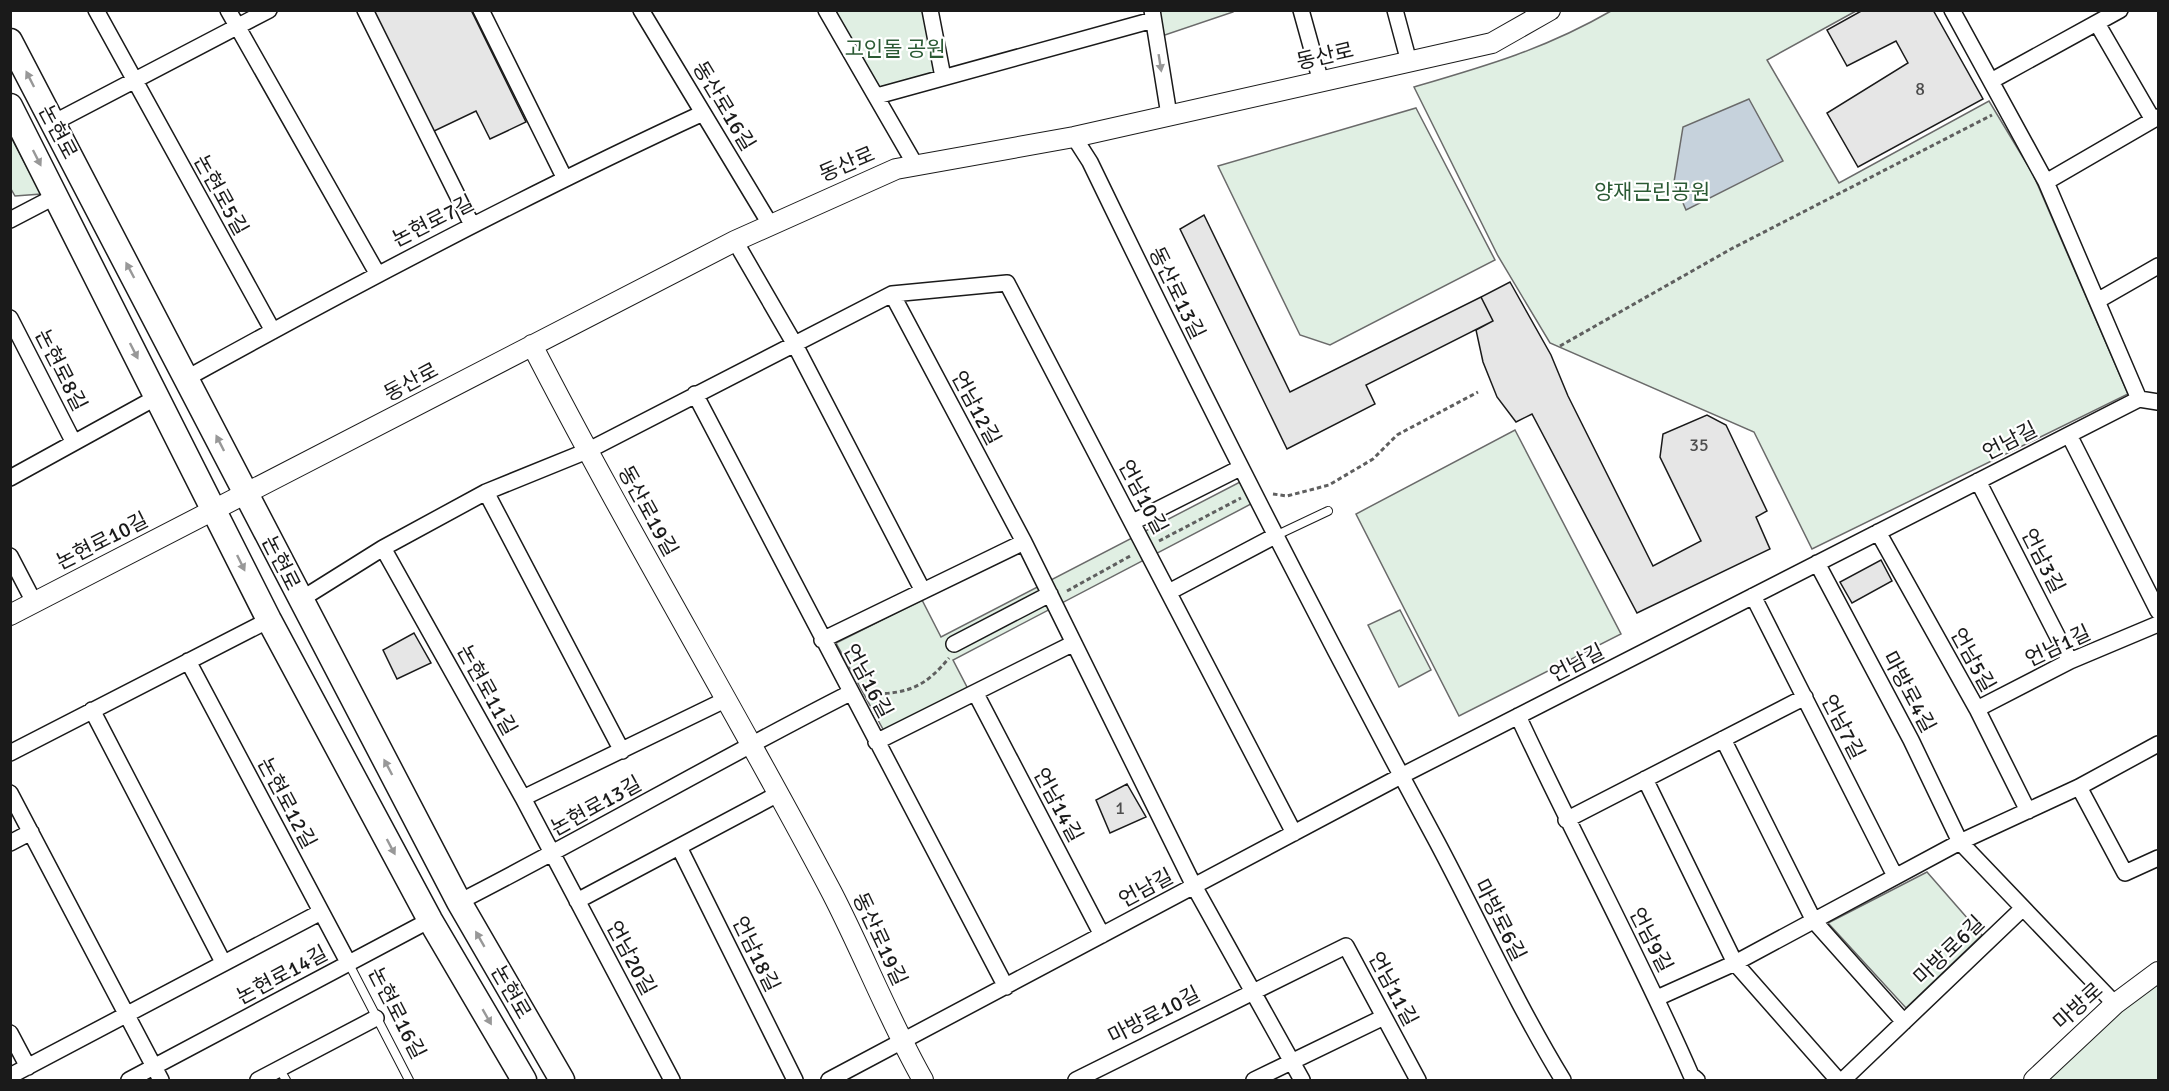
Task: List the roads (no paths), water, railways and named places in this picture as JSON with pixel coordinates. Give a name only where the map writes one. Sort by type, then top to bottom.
[{"type":"main road","name":"논현로","points":[[10,41],[188,378],[300,600],[459,902],[562,1080]]},
{"type":"main road","name":"논현로","points":[[10,106],[269,620],[430,920],[524,1080]]},
{"type":"street","name":"논현로5길","points":[[96,10],[273,331]]},
{"type":"street","points":[[228,10],[377,273]]},
{"type":"street","points":[[53,123],[269,10]]},
{"type":"street","points":[[365,10],[472,225]]},
{"type":"street","points":[[481,10],[564,177]]},
{"type":"street","name":"동산로16길","points":[[641,10],[770,224]]},
{"type":"street","points":[[826,10],[916,165]]},
{"type":"street","points":[[930,10],[943,78]]},
{"type":"street","points":[[1301,10],[1321,81]]},
{"type":"street","points":[[1395,10],[1409,62]]},
{"type":"street","name":"동산로","points":[[216,511],[735,241],[896,170],[1169,116],[1492,43],[1550,10]]},
{"type":"street","points":[[1952,10],[2046,182],[2139,399],[2158,402]]},
{"type":"street","points":[[1991,81],[2098,25],[2120,10]]},
{"type":"street","points":[[877,96],[1152,15],[1169,116]]},
{"type":"street","points":[[2046,182],[2156,119],[2098,25]]},
{"type":"street","name":"논현로7길","points":[[188,378],[377,273],[564,177],[704,113]]},
{"type":"street","name":"동산로13길","points":[[1074,136],[1090,162],[1240,468],[1401,776]]},
{"type":"street","points":[[10,220],[56,195]]},
{"type":"street","points":[[735,241],[794,343],[923,591]]},
{"type":"street","points":[[2097,301],[2158,267]]},
{"type":"street","name":"언남10길","points":[[892,294],[1007,283],[1294,833]]},
{"type":"street","points":[[300,600],[383,548],[486,492],[587,451],[892,294]]},
{"type":"street","name":"언남12길","points":[[892,294],[1024,542],[1194,886]]},
{"type":"street","name":"논현로8길","points":[[10,318],[74,441]]},
{"type":"street","name":"동산로19길","points":[[532,345],[587,451],[727,699],[833,896],[902,1042]]},
{"type":"street","name":"언남16길","points":[[695,394],[1005,987]]},
{"type":"street","name":"논현로8길","points":[[10,478],[157,397]]},
{"type":"street","name":"언남길","points":[[829,1080],[1401,776],[2139,399]]},
{"type":"street","points":[[2069,435],[2158,611]]},
{"type":"street","points":[[1132,522],[1240,468]]},
{"type":"street","name":"언남3길","points":[[1978,481],[2070,661]]},
{"type":"street","points":[[486,492],[622,751]]},
{"type":"street","name":"논현로10길","points":[[10,615],[216,511]]},
{"type":"street","name":"언남5길","points":[[1878,532],[1977,709],[2028,811]]},
{"type":"street","points":[[1169,592],[1275,536]]},
{"type":"street","points":[[822,640],[1024,542]]},
{"type":"street","name":"논현로11길","points":[[383,548],[552,854]]},
{"type":"street","points":[[10,556],[34,602]]},
{"type":"street","name":"마방로4길","points":[[1817,563],[1911,740],[1960,842],[2115,1004]]},
{"type":"street","points":[[954,644],[1050,594]]},
{"type":"street","name":"언남7길","points":[[1753,596],[1895,876]]},
{"type":"street","points":[[10,753],[269,620]]},
{"type":"street","name":"언남1길","points":[[1977,709],[2070,661],[2158,624]]},
{"type":"street","points":[[876,742],[1074,643]]},
{"type":"street","name":"논현로12길","points":[[188,661],[349,964]]},
{"type":"street","points":[[751,744],[850,693]]},
{"type":"street","name":"언남14길","points":[[976,694],[1102,935]]},
{"type":"street","points":[[1566,820],[1804,697]]},
{"type":"street","points":[[523,798],[727,699]]},
{"type":"street","points":[[92,710],[223,962]]},
{"type":"street","name":"언남9길","points":[[1518,716],[1566,820],[1657,998],[1691,1075],[1697,1080]]},
{"type":"street","points":[[1723,739],[1814,921],[1904,1022]]},
{"type":"street","name":"논현로13길","points":[[459,902],[552,854],[751,744]]},
{"type":"street","points":[[1657,998],[1735,963],[1960,842],[2079,787],[2158,744]]},
{"type":"street","name":"마방로6길","points":[[1401,776],[1529,1026],[1563,1080]]},
{"type":"street","points":[[1645,779],[1735,963],[1838,1080]]},
{"type":"street","points":[[2079,787],[2125,873],[2158,858]]},
{"type":"street","points":[[10,793],[157,1074]]},
{"type":"street","points":[[577,901],[778,794]]},
{"type":"street","points":[[10,843],[31,832]]},
{"type":"street","name":"언남18길","points":[[679,847],[795,1080]]},
{"type":"street","name":"언남20길","points":[[552,854],[672,1080]]},
{"type":"street","points":[[1194,886],[1302,1080]]},
{"type":"street","name":"마방로6길","points":[[1844,1080],[2023,908]]},
{"type":"street","points":[[10,1076],[321,912]]},
{"type":"street","name":"논현로14길","points":[[129,1080],[157,1074],[430,920]]},
{"type":"street","name":"언남11길","points":[[1253,992],[1346,946],[1418,1080]]},
{"type":"street","name":"마방로","points":[[2034,1080],[2115,1004],[2158,972]]},
{"type":"street","name":"마방로10길","points":[[1076,1080],[1253,992]]},
{"type":"street","points":[[1254,1080],[1384,1017]]},
{"type":"street","points":[[258,1080],[283,1075],[376,1018]]},
{"type":"street","points":[[10,1033],[28,1067]]},
{"type":"street","points":[[902,1042],[923,1080]]},
{"type":"lane","points":[[1275,536],[1328,511]]},
{"type":"lane","name":"논현로16길","points":[[349,964],[409,1080]]},
{"type":"park label","name":"고인돌 공원","points":[[895,49]]},
{"type":"park label","name":"양재근린공원","points":[[1652,192]]}]
